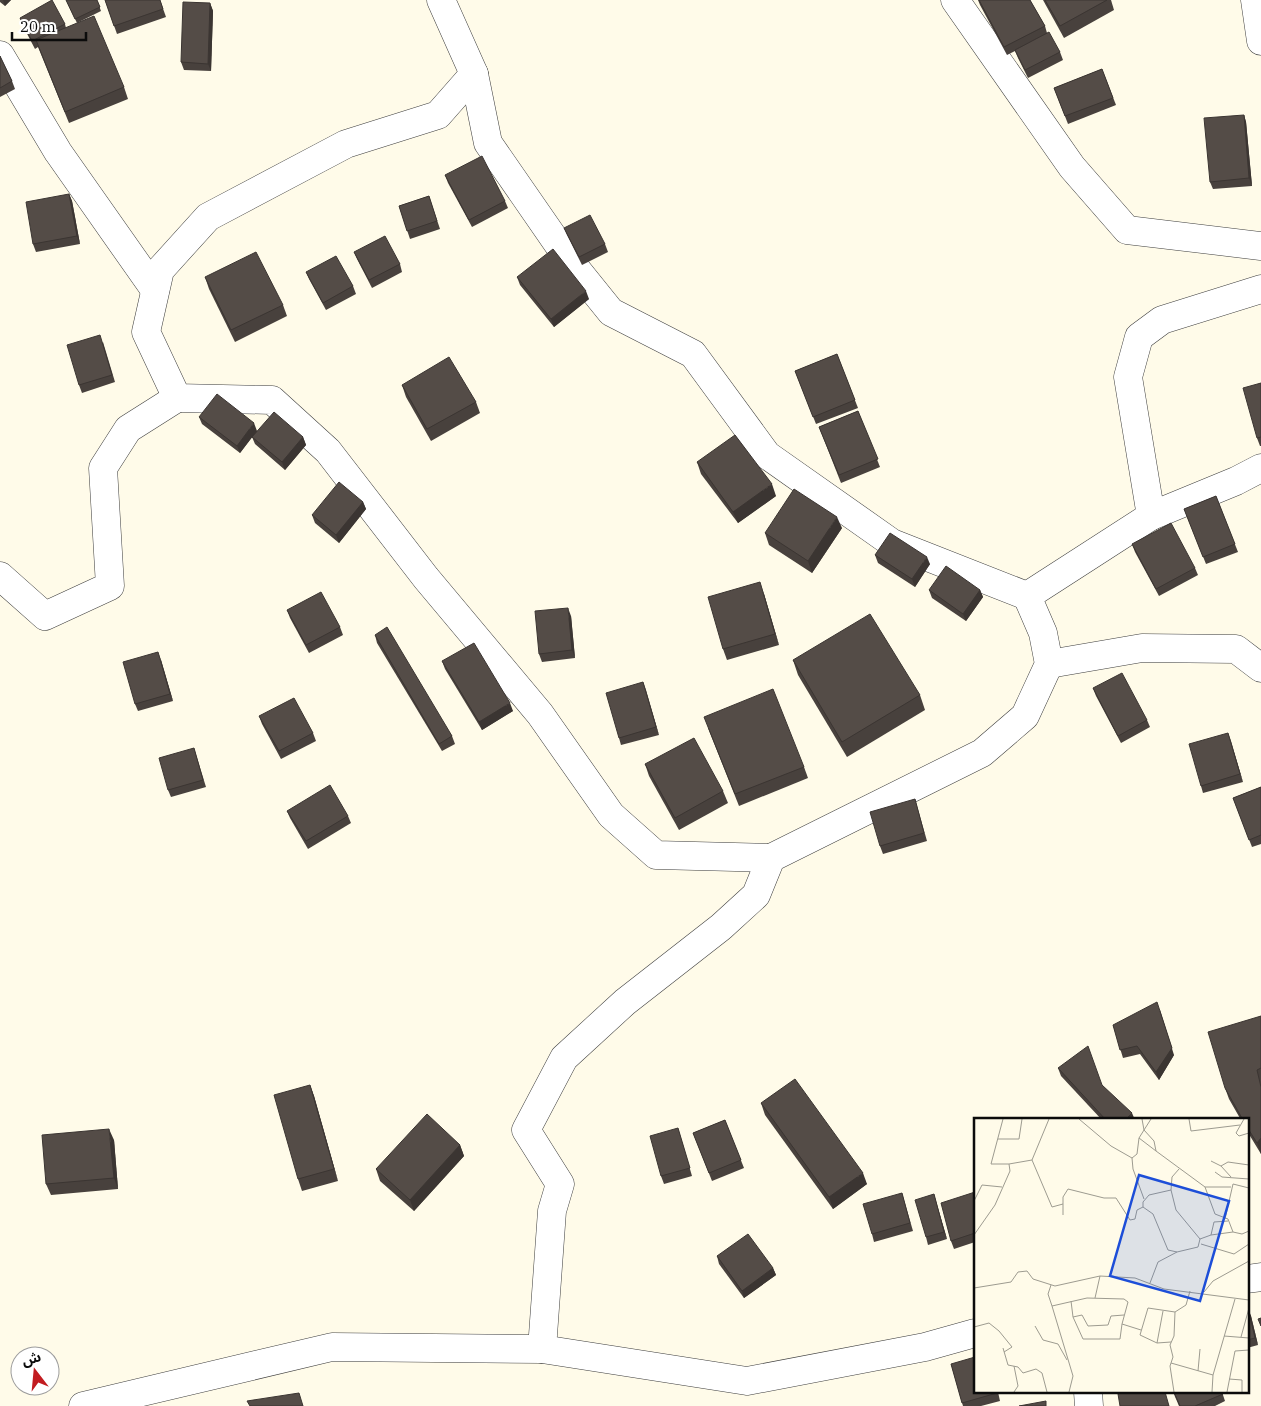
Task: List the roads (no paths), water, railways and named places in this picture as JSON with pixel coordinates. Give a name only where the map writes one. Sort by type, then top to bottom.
[{"type":"street","points":[[0,576],[45,616],[110,586],[103,468],[128,428],[176,398],[272,400],[328,451],[426,578],[540,714],[611,815],[656,855],[770,858],[982,753],[1025,716],[1049,664],[1043,633],[1027,596],[892,544],[767,455],[693,354],[611,312],[569,260],[488,142],[474,74],[441,0]]},
{"type":"street","points":[[955,0],[1072,167],[1127,230],[1261,246]]},
{"type":"street","points":[[1255,0],[1261,41]]},
{"type":"street","points":[[0,55],[58,152],[155,290]]},
{"type":"street","points":[[176,398],[146,332],[160,270],[208,217],[346,144],[438,115],[474,74]]},
{"type":"street","points":[[1152,516],[1128,376],[1139,337],[1162,320],[1261,289]]},
{"type":"street","points":[[1027,596],[1152,516],[1236,481],[1261,468]]},
{"type":"street","points":[[1049,664],[1142,648],[1236,649],[1261,668]]},
{"type":"street","points":[[542,1349],[552,1211],[560,1184],[526,1130],[564,1058],[625,1002],[721,927],[756,895],[770,858]]},
{"type":"street","points":[[1248,1279],[1261,1277]]},
{"type":"street","points":[[83,1406],[332,1347],[542,1349],[747,1381],[925,1347],[974,1333]]}]
